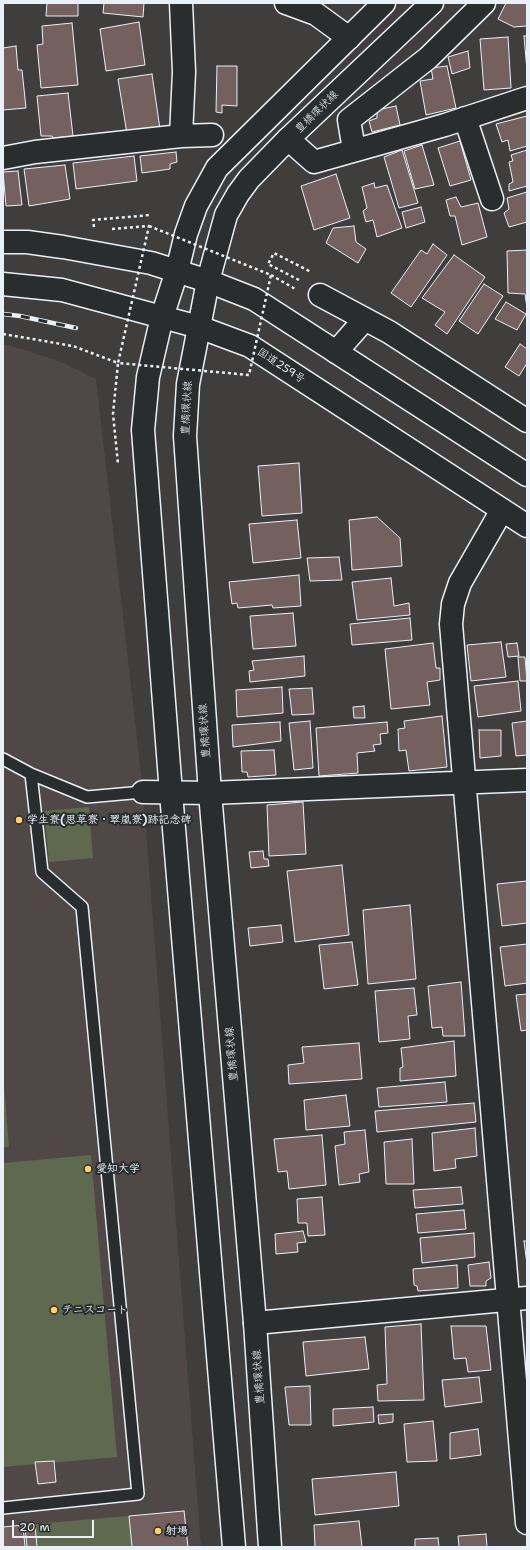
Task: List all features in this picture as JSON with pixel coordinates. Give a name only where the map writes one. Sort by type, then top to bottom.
[{"type":"main road","points":[[182,3],[184,72],[182,136]]},
{"type":"main road","points":[[286,3],[319,8],[349,38]]},
{"type":"main road","points":[[234,1547],[171,793],[143,430],[148,377],[162,317],[177,271],[186,234],[196,206],[218,168],[384,3]]},
{"type":"main road","name":"豊橋環状線","points":[[270,1547],[255,1323],[210,793],[185,436],[188,384],[208,281],[226,215],[238,194],[249,179],[288,139],[432,3]]},
{"type":"main road","points":[[354,150],[349,120],[428,58],[484,3]]},
{"type":"main road","points":[[288,139],[314,162],[465,118],[527,98]]},
{"type":"main road","points":[[465,118],[492,199]]},
{"type":"main road","points":[[3,158],[35,152],[182,136],[212,135]]},
{"type":"main road","points":[[3,242],[27,242],[63,247],[151,263],[208,281],[254,299],[527,475]]},
{"type":"main road","name":"国道259号","points":[[3,284],[62,290],[199,327],[250,346],[527,526]]},
{"type":"main road","points":[[320,295],[390,332],[527,421]]},
{"type":"main road","points":[[336,352],[364,319]]},
{"type":"main road","points":[[502,510],[460,583],[453,604],[451,624],[518,1299],[527,1523]]},
{"type":"main road","points":[[144,792],[210,793],[527,780]]},
{"type":"main road","points":[[255,1323],[518,1299]]},
{"type":"lane","points":[[3,759],[31,774],[87,797],[144,792]]},
{"type":"lane","points":[[3,1508],[138,1494],[82,907],[42,872],[31,774]]},
{"type":"path","points":[[95,230],[93,220],[150,215]]},
{"type":"path","points":[[118,464],[113,414],[118,363],[150,226]]},
{"type":"path","points":[[110,229],[150,226],[271,275],[299,291]]},
{"type":"path","points":[[298,266],[274,253],[268,264],[303,282]]},
{"type":"path","points":[[3,334],[73,346],[118,363],[249,374],[271,275]]},
{"type":"shaded area","name":"愛知大学","points":[[3,344],[64,363],[96,379],[143,792],[201,1547],[3,1547]]},
{"type":"green space","points":[[89,807],[93,858],[49,862],[44,811]]},
{"type":"green space","points":[[3,1073],[9,1147],[3,1147]]},
{"type":"green space","name":"テニスコート","points":[[91,1155],[117,1457],[3,1467],[3,1163]]},
{"type":"green space","points":[[185,1511],[188,1547],[26,1547],[24,1525]]},
{"type":"building","points":[[47,3],[78,3],[78,16],[46,16]]},
{"type":"building","points":[[104,3],[144,3],[143,17],[103,13]]},
{"type":"building","points":[[506,3],[527,3],[527,26],[514,27],[498,19]]},
{"type":"building","points":[[139,22],[145,65],[106,71],[100,29]]},
{"type":"building","points":[[72,23],[78,85],[41,88],[37,45],[43,44],[42,26]]},
{"type":"building","points":[[524,36],[527,36],[527,71]]},
{"type":"building","points":[[508,37],[511,88],[484,90],[480,39]]},
{"type":"building","points":[[16,46],[18,70],[22,70],[26,108],[3,110],[3,48]]},
{"type":"building","points":[[468,51],[470,68],[452,74],[448,57]]},
{"type":"building","points":[[217,66],[237,66],[237,106],[222,105],[222,113],[216,112]]},
{"type":"building","points":[[447,66],[456,108],[426,115],[420,81],[433,79],[431,68]]},
{"type":"building","points":[[152,74],[160,129],[127,134],[118,79]]},
{"type":"building","points":[[68,93],[73,136],[53,138],[52,136],[41,136],[37,96]]},
{"type":"building","points":[[396,106],[400,125],[372,132],[369,121],[377,118],[377,110]]},
{"type":"building","points":[[527,116],[527,146],[510,151],[508,140],[502,142],[496,124]]},
{"type":"building","points":[[460,141],[471,180],[450,186],[438,148]]},
{"type":"building","points":[[422,145],[434,185],[415,189],[404,151]]},
{"type":"building","points":[[402,150],[418,203],[399,208],[384,157]]},
{"type":"building","points":[[527,150],[527,186],[509,191],[509,184],[513,182],[509,162],[513,161],[511,155]]},
{"type":"building","points":[[176,152],[177,162],[170,164],[170,169],[142,173],[140,156]]},
{"type":"building","points":[[134,156],[137,181],[76,189],[73,163]]},
{"type":"building","points":[[65,165],[70,199],[29,206],[24,169]]},
{"type":"building","points":[[18,171],[22,205],[6,206],[3,172]]},
{"type":"building","points":[[336,174],[350,218],[314,230],[301,186]]},
{"type":"building","points":[[374,183],[375,188],[387,185],[402,228],[377,237],[373,220],[366,222],[363,211],[367,208],[362,187]]},
{"type":"building","points":[[527,192],[527,222],[509,227],[504,213],[509,209],[507,198]]},
{"type":"building","points":[[456,197],[461,207],[478,203],[487,237],[462,245],[455,216],[450,216],[446,200]]},
{"type":"building","points":[[421,207],[425,222],[406,228],[402,212]]},
{"type":"building","points":[[354,226],[356,242],[366,249],[358,263],[326,243],[333,228]]},
{"type":"building","points":[[433,244],[447,255],[411,307],[391,293],[421,250],[427,254]]},
{"type":"building","points":[[527,250],[527,308],[525,294],[508,293],[507,251]]},
{"type":"building","points":[[454,255],[485,277],[447,334],[435,325],[445,312],[422,298]]},
{"type":"building","points":[[484,284],[503,296],[478,334],[459,321]]},
{"type":"building","points":[[506,302],[526,314],[517,330],[495,319]]},
{"type":"building","points":[[520,344],[527,349],[527,363],[519,376],[505,367]]},
{"type":"building","points":[[299,463],[302,513],[262,516],[258,466]]},
{"type":"building","points":[[377,517],[400,538],[402,566],[352,570],[349,520]]},
{"type":"building","points":[[297,520],[301,558],[253,563],[249,524]]},
{"type":"building","points":[[339,557],[342,580],[310,581],[307,558]]},
{"type":"building","points":[[299,575],[301,606],[273,608],[272,605],[238,608],[237,603],[232,604],[229,582]]},
{"type":"building","points":[[391,578],[394,606],[409,603],[410,615],[357,620],[352,582]]},
{"type":"building","points":[[293,613],[296,646],[253,649],[250,616]]},
{"type":"building","points":[[410,618],[412,640],[352,645],[350,624]]},
{"type":"building","points":[[501,642],[506,677],[471,681],[467,645]]},
{"type":"building","points":[[433,643],[436,668],[440,668],[440,680],[427,682],[430,705],[391,709],[385,649]]},
{"type":"building","points":[[517,643],[519,656],[508,657],[506,644]]},
{"type":"building","points":[[304,656],[305,676],[250,682],[249,671],[254,670],[252,661]]},
{"type":"building","points":[[518,657],[525,657],[527,681],[520,681]]},
{"type":"building","points":[[518,681],[521,711],[478,717],[474,686]]},
{"type":"building","points":[[282,687],[283,713],[237,717],[236,690]]},
{"type":"building","points":[[312,688],[314,714],[292,715],[289,689]]},
{"type":"building","points":[[364,706],[365,718],[354,718],[353,707]]},
{"type":"building","points":[[442,716],[447,767],[409,771],[406,750],[399,751],[398,729],[405,728],[404,721]]},
{"type":"building","points":[[310,721],[313,768],[294,770],[289,723]]},
{"type":"building","points":[[527,721],[527,755],[516,756],[512,723]]},
{"type":"building","points":[[280,722],[281,741],[233,747],[232,725]]},
{"type":"building","points":[[387,722],[388,733],[380,734],[381,744],[373,745],[375,751],[357,753],[358,773],[319,776],[316,728]]},
{"type":"building","points":[[479,730],[501,730],[501,756],[480,758]]},
{"type":"building","points":[[274,750],[276,775],[248,777],[247,772],[242,772],[241,751]]},
{"type":"building","points":[[303,802],[306,854],[269,856],[267,805]]},
{"type":"building","points":[[263,851],[264,859],[268,859],[269,866],[251,868],[249,852]]},
{"type":"building","points":[[342,865],[349,935],[295,942],[287,871]]},
{"type":"building","points":[[527,881],[527,923],[502,926],[497,884]]},
{"type":"building","points":[[410,905],[416,979],[368,984],[363,910]]},
{"type":"building","points":[[281,925],[283,942],[250,946],[248,928]]},
{"type":"building","points":[[352,942],[358,985],[324,989],[319,945]]},
{"type":"building","points":[[527,944],[527,983],[505,986],[500,947]]},
{"type":"building","points":[[461,982],[465,1036],[443,1036],[442,1027],[432,1028],[428,986]]},
{"type":"building","points":[[414,988],[417,1015],[408,1016],[410,1039],[379,1042],[375,991]]},
{"type":"building","points":[[527,994],[527,1030],[521,1031],[516,995]]},
{"type":"building","points":[[454,1041],[456,1076],[400,1081],[400,1068],[403,1067],[401,1048]]},
{"type":"building","points":[[359,1043],[362,1079],[289,1084],[288,1065],[304,1063],[302,1047]]},
{"type":"building","points":[[445,1082],[447,1102],[379,1107],[377,1088]]},
{"type":"building","points":[[346,1095],[350,1126],[306,1130],[304,1100]]},
{"type":"building","points":[[474,1103],[476,1122],[377,1132],[375,1111]]},
{"type":"building","points":[[475,1128],[477,1156],[455,1159],[456,1168],[434,1171],[432,1133]]},
{"type":"building","points":[[365,1130],[369,1172],[359,1174],[360,1182],[339,1185],[335,1146],[345,1144],[344,1132]]},
{"type":"building","points":[[322,1135],[326,1185],[289,1189],[287,1171],[278,1172],[274,1139]]},
{"type":"building","points":[[412,1139],[414,1184],[386,1184],[384,1142]]},
{"type":"building","points":[[461,1187],[463,1204],[415,1208],[413,1190]]},
{"type":"building","points":[[322,1197],[325,1235],[308,1236],[307,1223],[298,1223],[297,1199]]},
{"type":"building","points":[[464,1210],[466,1229],[418,1233],[416,1214]]},
{"type":"building","points":[[303,1231],[306,1242],[297,1243],[298,1252],[276,1254],[275,1234]]},
{"type":"building","points":[[474,1233],[475,1257],[422,1263],[420,1238]]},
{"type":"building","points":[[524,1241],[527,1241],[527,1264]]},
{"type":"building","points":[[489,1262],[491,1278],[486,1281],[486,1286],[470,1286],[468,1265]]},
{"type":"building","points":[[457,1265],[458,1288],[418,1291],[417,1286],[414,1285],[413,1269]]},
{"type":"building","points":[[421,1324],[424,1400],[378,1401],[377,1385],[387,1384],[385,1327]]},
{"type":"building","points":[[451,1326],[486,1326],[491,1370],[468,1372],[466,1358],[454,1359]]},
{"type":"building","points":[[365,1337],[369,1369],[306,1376],[303,1342]]},
{"type":"building","points":[[479,1377],[482,1402],[445,1407],[442,1380]]},
{"type":"building","points":[[310,1386],[311,1425],[289,1425],[285,1387]]},
{"type":"building","points":[[373,1407],[374,1422],[333,1426],[333,1409]]},
{"type":"building","points":[[393,1414],[393,1422],[379,1424],[378,1415]]},
{"type":"building","points":[[433,1421],[437,1461],[407,1462],[404,1424]]},
{"type":"building","points":[[478,1429],[481,1455],[450,1459],[450,1433]]},
{"type":"building","points":[[54,1461],[56,1482],[38,1484],[35,1462]]},
{"type":"building","points":[[396,1472],[399,1506],[315,1515],[312,1479]]},
{"type":"building","name":"射場","points":[[184,1511],[188,1547],[132,1547],[129,1516]]},
{"type":"building","points":[[359,1521],[362,1547],[315,1547],[314,1525]]},
{"type":"building","points":[[23,1525],[25,1547],[3,1547],[3,1527]]},
{"type":"building","points":[[35,1525],[37,1547],[27,1547],[25,1526]]},
{"type":"building","points":[[486,1534],[487,1547],[459,1547],[458,1536]]},
{"type":"building","points":[[438,1538],[439,1547],[415,1547],[415,1539]]},
{"type":"railway","points":[[3,314],[20,316],[76,328]]},
{"type":"place","name":"学生寮(思草寮・翠嵐寮)跡記念碑","points":[[19,820]]},
{"type":"place","name":"愛知大学","points":[[88,1169]]},
{"type":"place","name":"テニスコート","points":[[54,1310]]},
{"type":"place","name":"射場","points":[[158,1531]]}]
